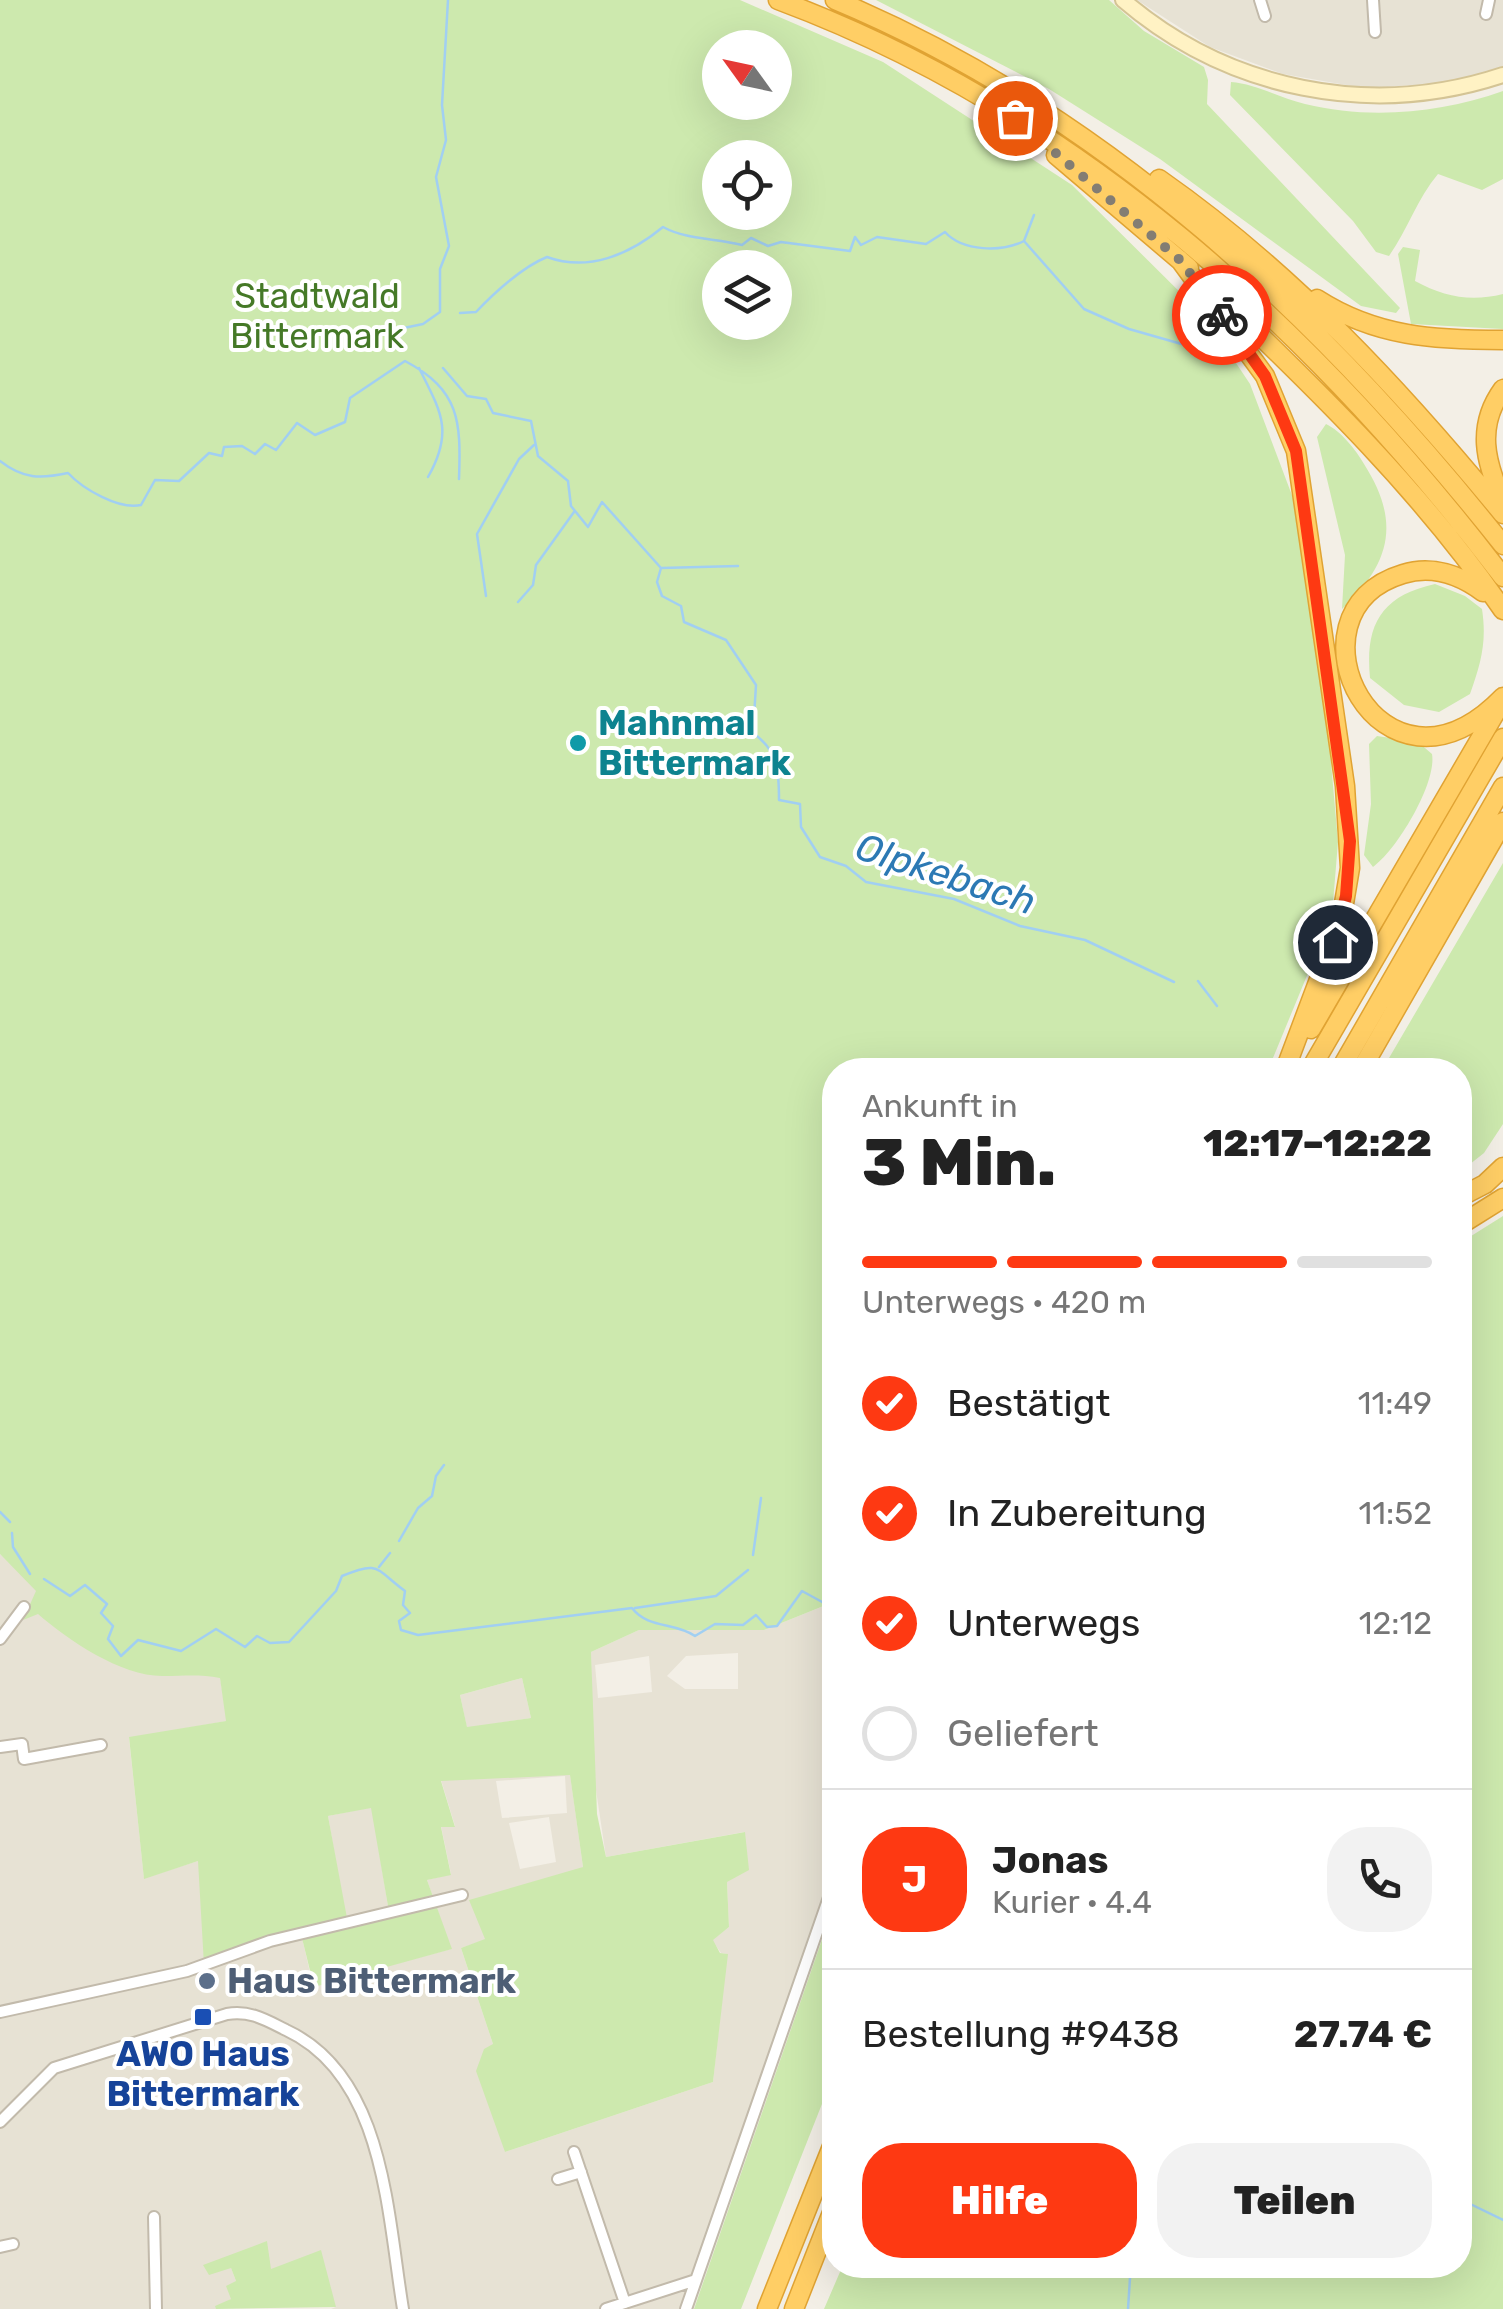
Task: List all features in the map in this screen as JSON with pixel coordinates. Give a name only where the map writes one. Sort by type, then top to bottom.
[{"type":"highway","points":[[778,0],[891,48],[1015,118],[1108,178],[1226,275],[1393,444],[1503,577]]},
{"type":"highway","points":[[835,0],[922,40],[1014,91],[1104,150],[1250,270],[1364,384],[1503,545]]},
{"type":"highway","points":[[1014,91],[1061,111],[1119,150],[1220,224],[1284,278],[1377,370],[1503,514]]},
{"type":"highway","points":[[1015,118],[1180,260],[1339,414],[1458,550],[1503,613]]},
{"type":"highway","points":[[1180,260],[1265,376],[1296,451],[1347,800],[1350,868],[1341,920],[1291,1058]]},
{"type":"highway","points":[[1284,278],[1340,313],[1385,332],[1417,338],[1503,340]]},
{"type":"highway","points":[[1503,389],[1488,417],[1485,443],[1503,501]]},
{"type":"highway","points":[[1503,613],[1460,577],[1433,570],[1408,572],[1383,583],[1362,602],[1349,628],[1345,655],[1350,680],[1361,703],[1380,722],[1406,734],[1430,737],[1458,731],[1503,699]]},
{"type":"highway","points":[[1294,1058],[1503,699]]},
{"type":"highway","points":[[1317,1058],[1503,738]]},
{"type":"highway","points":[[1347,1058],[1503,787]]},
{"type":"highway","points":[[1368,1058],[1503,822]]},
{"type":"highway","points":[[1472,1192],[1503,1167]]},
{"type":"highway","points":[[1472,1217],[1503,1198]]},
{"type":"highway","points":[[767,2309],[822,2172]]},
{"type":"highway","points":[[794,2309],[822,2239]]},
{"type":"street","points":[[1123,0],[1199,52],[1256,77],[1305,90],[1406,95],[1503,75]]},
{"type":"street","points":[[1260,0],[1265,16]]},
{"type":"street","points":[[1374,0],[1375,32]]},
{"type":"street","points":[[1486,14],[1489,0]]},
{"type":"street","points":[[1,1631],[24,1607]]},
{"type":"street","points":[[0,1747],[22,1744],[24,1759],[101,1745]]},
{"type":"street","points":[[0,2012],[186,1971],[270,1941],[462,1895]]},
{"type":"street","points":[[686,2309],[822,1917]]},
{"type":"street","points":[[0,2122],[54,2068],[227,2014],[251,2014],[324,2052],[365,2112],[403,2309]]},
{"type":"street","points":[[574,2152],[625,2303]]},
{"type":"street","points":[[558,2179],[581,2172]]},
{"type":"street","points":[[154,2216],[156,2309]]},
{"type":"street","points":[[0,2247],[13,2244]]},
{"type":"street","points":[[606,2309],[696,2280]]},
{"type":"shaded area","points":[[1137,0],[1503,0],[1503,83],[1431,100],[1408,85],[1369,89],[1283,74],[1210,47]]},
{"type":"shaded area","points":[[0,1554],[91,1642],[170,1670],[220,1677],[227,1721],[129,1738],[144,1878],[198,1861],[301,1933],[313,1986],[451,1949],[427,1880],[451,1874],[441,1826],[455,1826],[441,1780],[570,1774],[583,1867],[485,1940],[461,1948],[493,2044],[505,2152],[713,2082],[727,1954],[721,1953],[712,1940],[729,1927],[727,1882],[744,1832],[606,1857],[593,1770],[591,1652],[639,1630],[764,1630],[822,1607],[822,1934],[691,2309],[331,2309],[336,2307],[270,2269],[231,2268],[236,2281],[231,2299],[216,2309],[0,2309]],"holes":[[[738,1653],[738,1689],[685,1689],[667,1676],[686,1656]],[[649,1656],[652,1692],[598,1698],[595,1665]],[[565,1776],[567,1813],[502,1818],[496,1781]],[[549,1817],[556,1862],[520,1869],[509,1823]]]},
{"type":"shaded area","points":[[522,1678],[531,1718],[467,1728],[460,1695]]},
{"type":"shaded area","points":[[372,1807],[388,1906],[346,1919],[328,1816]]},
{"type":"green space","name":"Stadtwald Bittermark","points":[[0,0],[740,0],[883,62],[1072,185],[1206,318],[1250,384],[1293,498],[1329,740],[1338,842],[1332,915],[1273,1058],[822,1058],[822,1607],[764,1630],[639,1630],[591,1652],[597,1814],[606,1857],[745,1832],[749,1870],[727,1882],[729,1927],[713,1940],[720,1953],[728,1954],[713,2082],[505,2152],[476,2071],[484,2049],[493,2044],[461,1948],[485,1939],[469,1900],[583,1867],[570,1775],[441,1781],[455,1827],[441,1827],[451,1875],[427,1880],[452,1949],[314,1987],[301,1934],[204,1965],[198,1861],[144,1879],[129,1737],[226,1721],[220,1678],[148,1675],[131,1670],[80,1645],[38,1614],[23,1620],[36,1591],[0,1554]],"holes":[[[522,1678],[531,1718],[467,1727],[460,1695]],[[371,1808],[388,1906],[347,1918],[328,1816]]]},
{"type":"green space","points":[[876,0],[1109,0],[1144,31],[1204,67],[1207,104],[1400,308],[1396,313],[1361,306],[1160,159],[1049,89]]},
{"type":"green space","points":[[1231,82],[1305,104],[1380,113],[1455,105],[1503,91],[1503,179],[1482,190],[1438,174],[1389,256],[1376,252],[1353,221],[1230,95]]},
{"type":"green space","points":[[1403,247],[1420,250],[1415,281],[1469,298],[1503,294],[1503,329],[1411,324],[1398,254]]},
{"type":"green space","points":[[1326,424],[1348,441],[1364,464],[1376,485],[1386,523],[1380,558],[1359,592],[1342,609],[1345,555],[1317,437]]},
{"type":"green space","points":[[1435,584],[1465,596],[1482,609],[1484,632],[1470,694],[1439,712],[1404,705],[1370,678],[1369,660],[1374,629],[1389,605],[1416,589]]},
{"type":"green space","points":[[1377,736],[1418,742],[1432,754],[1432,766],[1413,815],[1393,846],[1373,867],[1364,855],[1371,804],[1369,744]]},
{"type":"green space","points":[[1503,863],[1503,1124],[1484,1153],[1472,1162],[1472,1058],[1389,1058]]},
{"type":"green space","points":[[1503,1216],[1503,2309],[824,2309],[837,2278],[1472,2278],[1472,1235]]},
{"type":"green space","points":[[822,1940],[822,2104],[741,2309],[694,2309]]},
{"type":"green space","points":[[267,2241],[271,2269],[321,2250],[336,2307],[216,2309],[215,2306],[231,2299],[226,2286],[236,2281],[231,2268],[209,2275],[203,2265]]},
{"type":"waterway","points":[[395,339],[399,329],[423,324],[440,312],[440,269],[449,246],[436,177],[446,140],[442,105],[448,0]]},
{"type":"waterway","points":[[460,313],[476,312],[537,261],[547,257],[578,263],[608,258],[636,246],[663,227],[691,237],[742,245],[751,238],[768,246],[781,242],[850,251],[855,237],[861,245],[877,237],[926,244],[945,232],[972,247],[994,248],[1024,241],[1034,215]]},
{"type":"waterway","points":[[1024,241],[1084,309],[1129,329],[1185,345]]},
{"type":"waterway","name":"Olpkebach","points":[[0,461],[32,476],[68,473],[102,497],[141,505],[155,480],[179,481],[209,453],[222,456],[224,447],[242,446],[255,454],[265,444],[276,450],[297,423],[315,435],[345,422],[350,398],[405,361],[437,384],[453,409],[459,440],[459,479]]},
{"type":"waterway","points":[[419,368],[442,422],[441,447],[428,477]]},
{"type":"waterway","name":"Olpkebach","points":[[443,368],[467,396],[486,399],[493,413],[531,421],[538,456],[568,481],[571,506],[588,527],[602,502],[661,568],[657,582],[662,596],[681,606],[684,622],[726,640],[756,685],[753,733],[768,747],[775,762],[779,800],[800,804],[801,827],[820,857],[846,866],[866,882],[954,899],[1020,926],[1085,940],[1174,982]]},
{"type":"waterway","points":[[486,596],[477,534],[519,459],[534,445]]},
{"type":"waterway","points":[[518,602],[533,585],[536,565],[574,512]]},
{"type":"waterway","points":[[661,568],[738,566]]},
{"type":"waterway","name":"Olpkebach","points":[[1198,981],[1217,1006]]},
{"type":"waterway","points":[[399,1541],[418,1508],[432,1496],[436,1476],[444,1465]]},
{"type":"waterway","points":[[753,1555],[761,1498]]},
{"type":"waterway","points":[[0,1512],[10,1522]]},
{"type":"waterway","points":[[12,1533],[13,1547],[30,1574]]},
{"type":"waterway","points":[[379,1567],[390,1553]]},
{"type":"waterway","points":[[44,1579],[70,1596],[85,1585],[107,1604],[101,1613],[113,1626],[108,1639],[121,1656],[138,1640],[181,1651],[216,1629],[245,1647],[257,1636],[270,1643],[289,1642],[336,1591],[342,1576],[371,1568],[405,1591],[403,1605],[410,1613],[399,1621],[401,1630],[418,1635],[632,1608],[646,1619],[695,1636],[715,1624],[743,1625],[756,1615],[767,1627],[777,1626],[802,1591],[822,1602]]},
{"type":"waterway","points":[[635,1608],[716,1596],[748,1570]]},
{"type":"waterway","points":[[1472,2205],[1503,2220]]},
{"type":"waterway","points":[[1128,2309],[1130,2278]]},
{"type":"way so far","points":[[1015,118],[1180,260],[1222,315]]},
{"type":"place","name":"Mahnmal Bittermark","points":[[578,743]]},
{"type":"place","name":"Haus Bittermark","points":[[207,1981]]},
{"type":"place","name":"AWO Haus Bittermark","points":[[203,2017]]},
{"type":"route","points":[[1222,315],[1265,376],[1278,402],[1303,479],[1350,841],[1346,896],[1335,942]]}]
